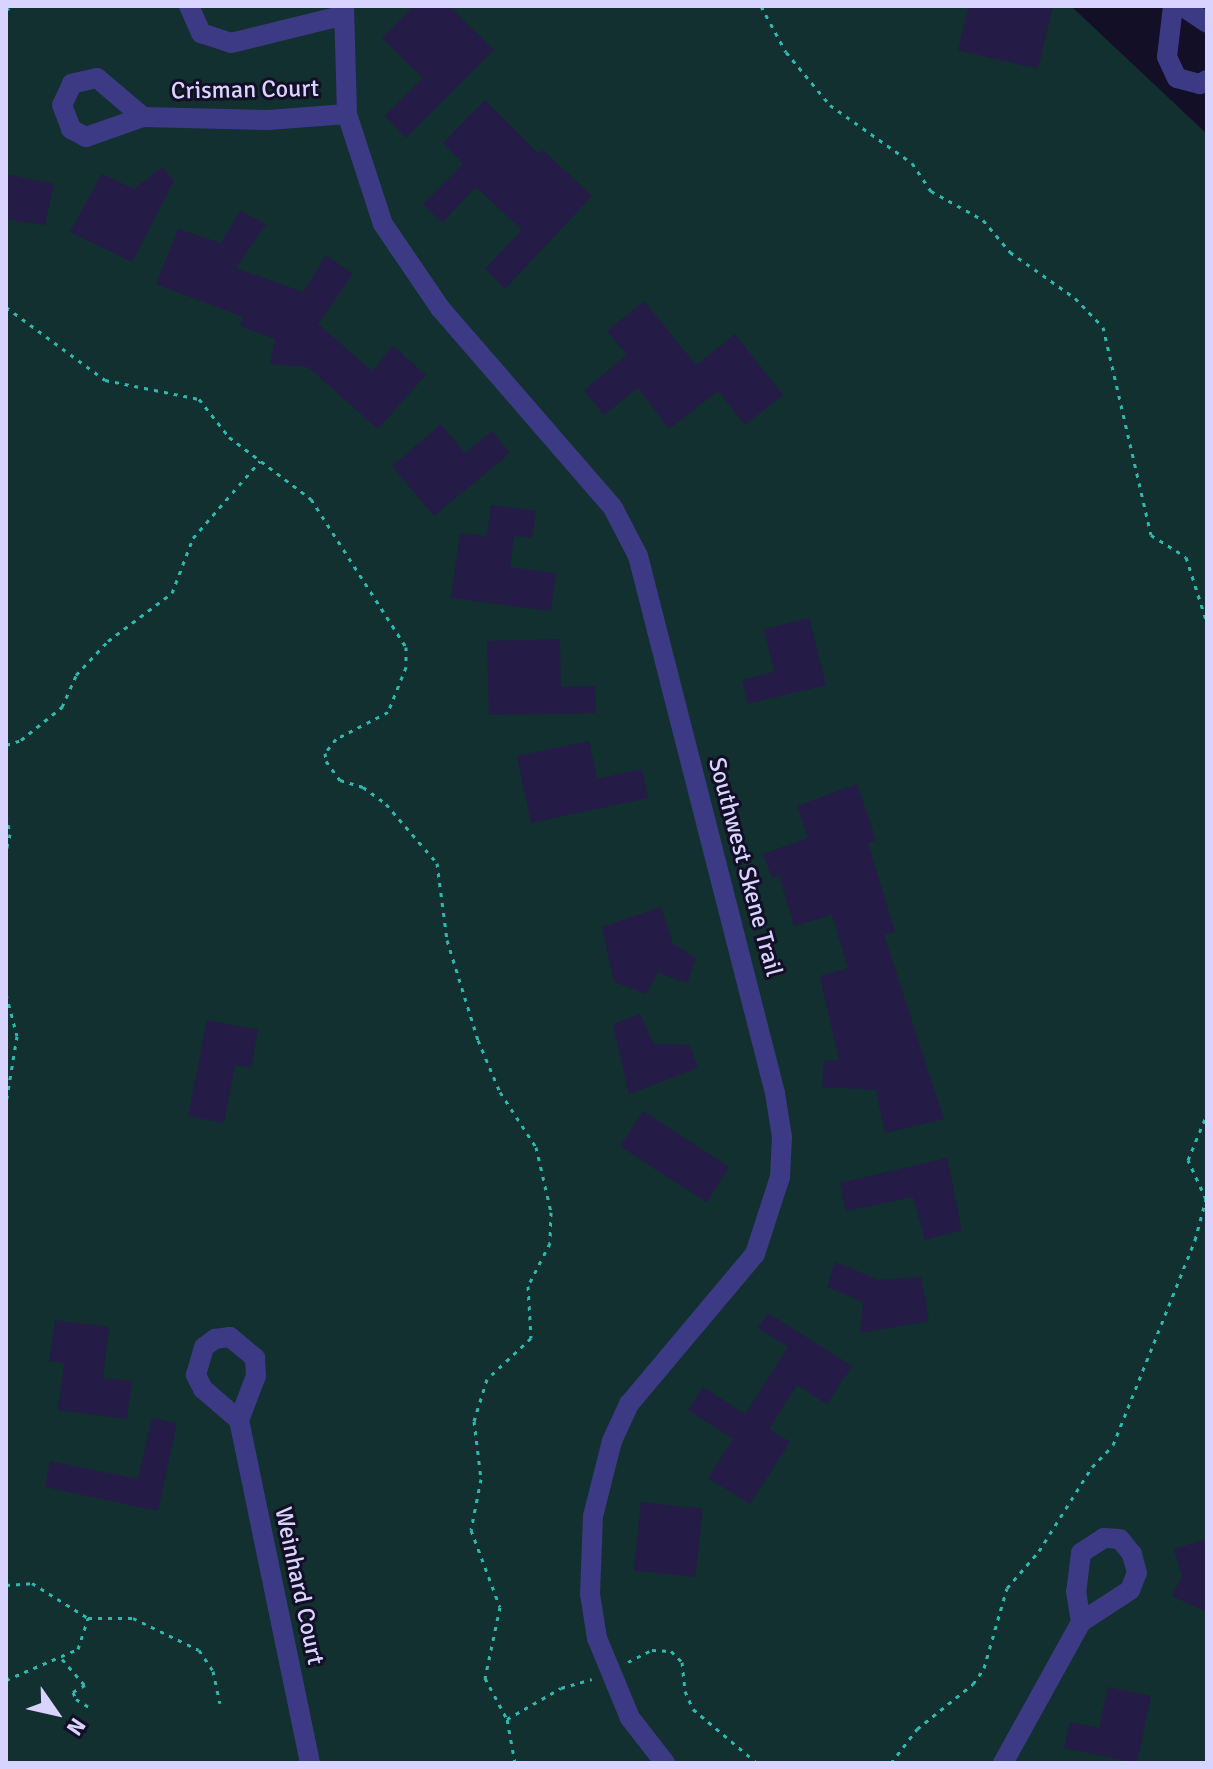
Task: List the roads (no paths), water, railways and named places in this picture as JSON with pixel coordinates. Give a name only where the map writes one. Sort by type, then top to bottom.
[{"type":"street","points":[[189,6],[201,33],[231,43],[342,11]]},
{"type":"street","points":[[1173,6],[1167,57],[1177,78],[1200,84],[1207,80]]},
{"type":"street","points":[[1182,6],[1207,23]]},
{"type":"street","name":"Southwest Skene Trail","points":[[342,11],[347,114],[383,224],[407,265],[613,508],[638,556],[775,1093],[782,1137],[780,1177],[755,1254],[629,1404],[601,1478],[593,1516],[590,1594],[608,1672],[630,1718],[661,1762]]},
{"type":"street","name":"Crisman Court","points":[[143,117],[268,120],[347,114]]},
{"type":"street","name":"Weinhard Court","points":[[239,1420],[310,1763]]},
{"type":"street","points":[[1003,1763],[1081,1622]]}]
